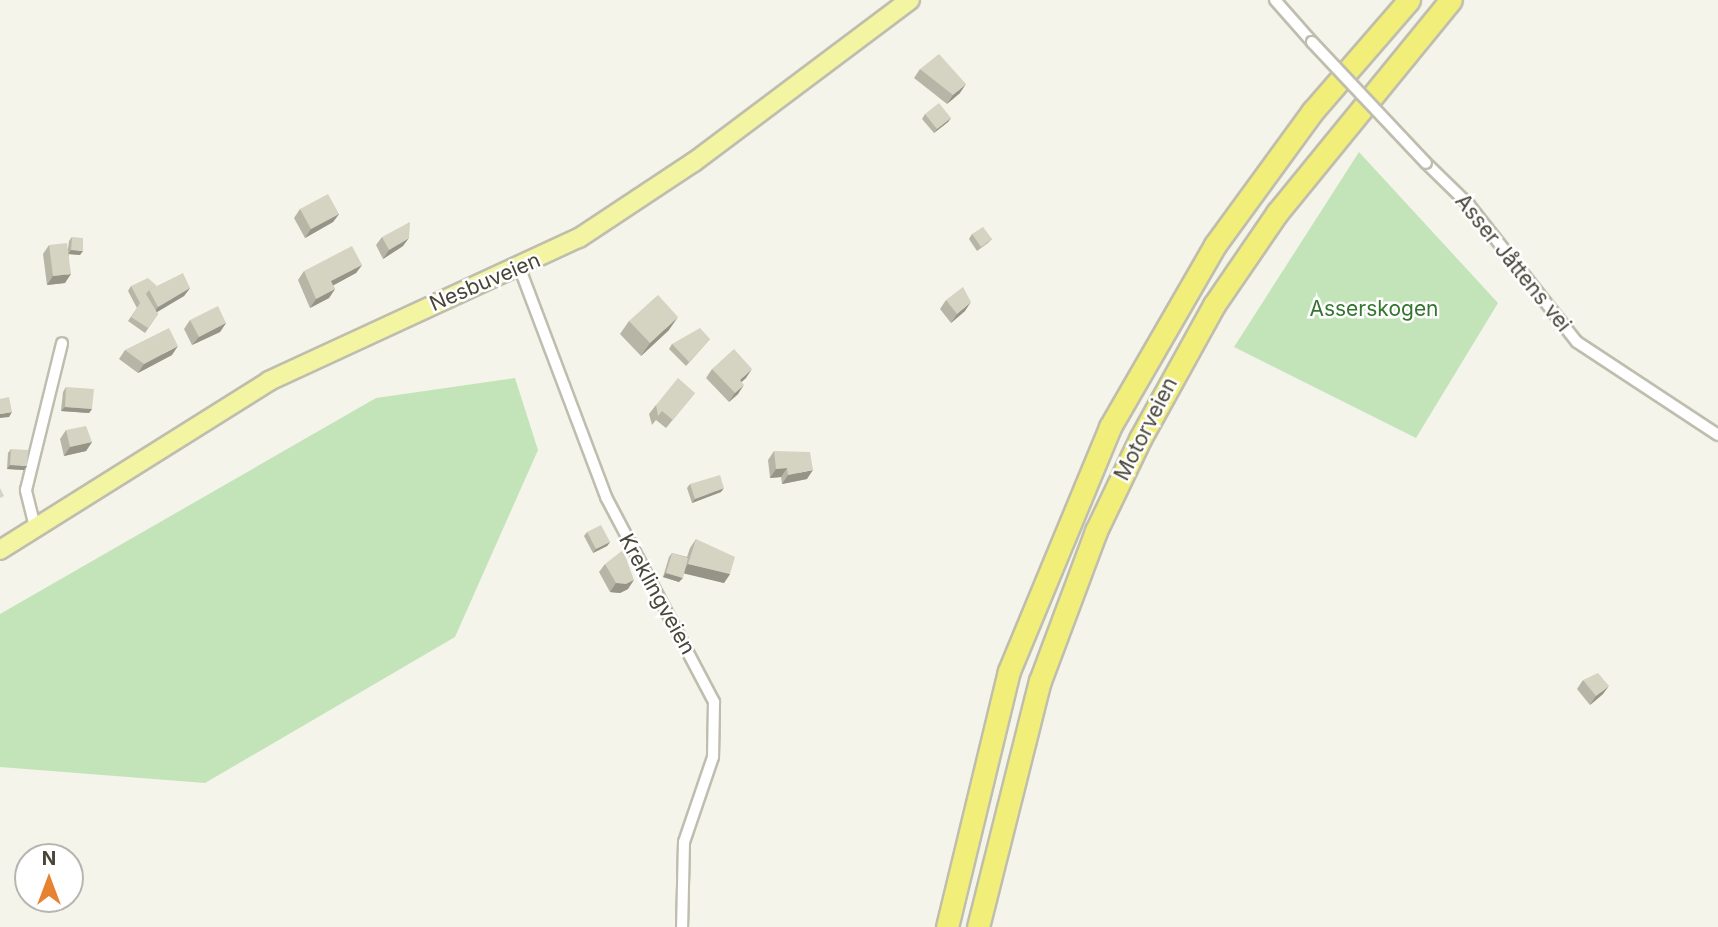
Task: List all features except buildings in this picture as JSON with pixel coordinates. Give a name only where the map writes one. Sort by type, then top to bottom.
[{"type":"highway","name":"Motorveien","points":[[947,927],[1009,671],[1110,427],[1216,245],[1312,112],[1409,0]]},
{"type":"highway","name":"Motorveien","points":[[978,927],[1040,681],[1096,531],[1140,439],[1214,305],[1277,212],[1451,0]]},
{"type":"main road","name":"Nesbuveien","points":[[0,550],[269,381],[353,338],[520,269],[694,162],[910,0]]},
{"type":"street","name":"Asser Jåttens vei","points":[[1275,0],[1426,163],[1469,205],[1577,342],[1718,435]]},
{"type":"street","name":"Kreklingveien","points":[[520,269],[606,497],[714,702],[713,757],[684,842],[682,927]]},
{"type":"street","points":[[35,527],[26,490],[62,343]]},
{"type":"green space","name":"Asserskogen","points":[[1359,152],[1498,303],[1416,438],[1234,347]]},
{"type":"green space","points":[[515,378],[538,450],[455,637],[205,783],[0,767],[0,614],[376,398]]}]
